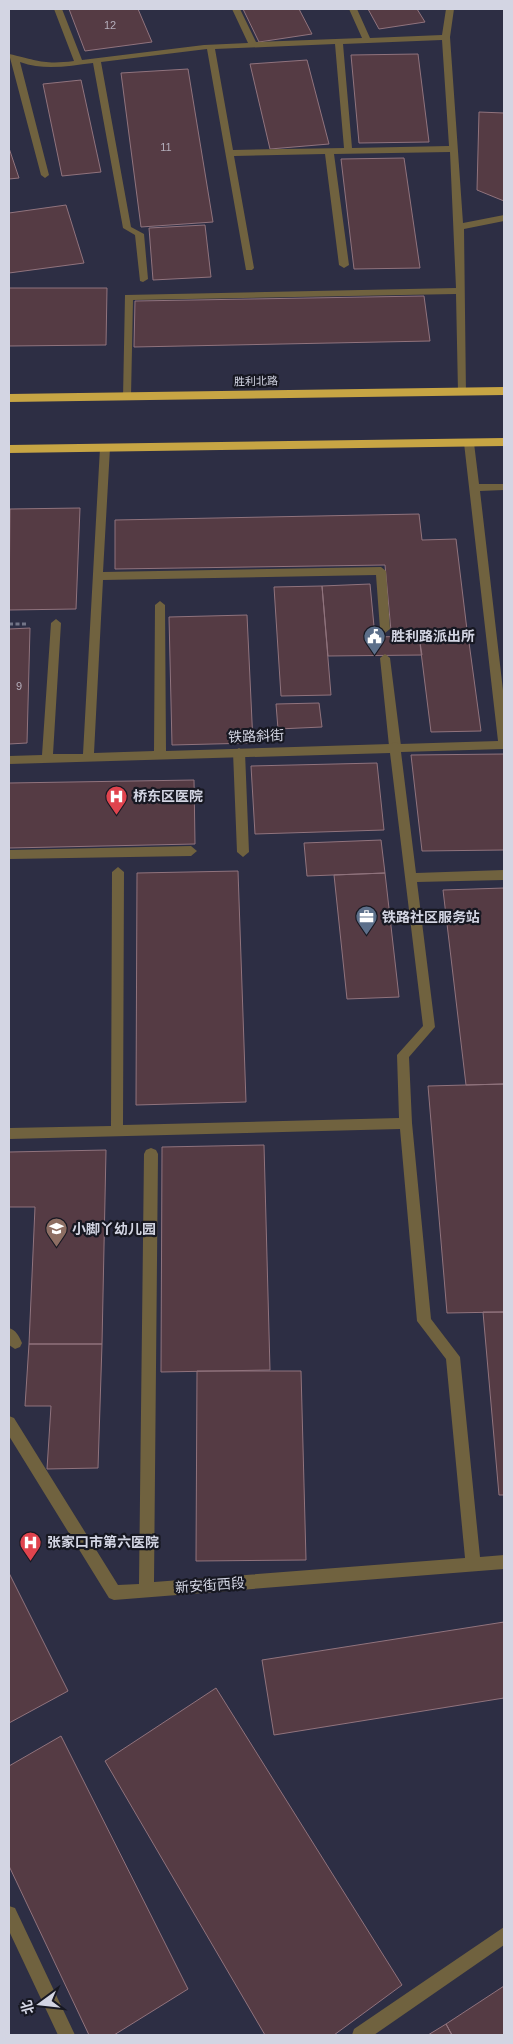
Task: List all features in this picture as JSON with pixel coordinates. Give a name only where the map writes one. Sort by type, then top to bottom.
[{"type":"highway","name":"胜利北路","points":[[9,398],[504,391]]},
{"type":"highway","points":[[9,448],[504,442]]},
{"type":"street","points":[[58,9],[79,63]]},
{"type":"street","points":[[236,9],[254,45]]},
{"type":"street","points":[[353,9],[367,40]]},
{"type":"street","points":[[450,9],[446,37],[459,227],[463,392]]},
{"type":"street","points":[[12,57],[33,64],[52,66],[211,47],[446,37]]},
{"type":"street","points":[[339,41],[348,149]]},
{"type":"street","points":[[211,47],[248,268]]},
{"type":"street","points":[[12,57],[45,175]]},
{"type":"street","points":[[97,61],[126,228],[139,234],[143,278]]},
{"type":"street","points":[[229,153],[348,149],[454,149]]},
{"type":"street","points":[[329,150],[344,265]]},
{"type":"street","points":[[459,227],[504,218]]},
{"type":"street","points":[[126,396],[128,296],[460,291]]},
{"type":"street","name":"铁路斜街","points":[[9,760],[395,746],[504,745],[470,443]]},
{"type":"street","points":[[88,757],[105,448]]},
{"type":"street","points":[[474,488],[504,488]]},
{"type":"street","points":[[98,576],[381,571],[385,630]]},
{"type":"street","points":[[160,605],[160,755]]},
{"type":"street","points":[[47,759],[56,623]]},
{"type":"street","points":[[384,658],[429,1027],[403,1055],[406,1123],[424,1321],[453,1357],[472,1565]]},
{"type":"street","points":[[240,752],[243,852]]},
{"type":"street","points":[[9,854],[191,851]]},
{"type":"street","points":[[117,1131],[118,872]]},
{"type":"street","points":[[411,878],[504,875]]},
{"type":"street","points":[[9,1134],[406,1123]]},
{"type":"street","points":[[146,1590],[151,1154]]},
{"type":"street","name":"新安街西段","points":[[9,1423],[114,1592],[504,1562]]},
{"type":"street","points":[[9,1914],[67,2035]]},
{"type":"street","points":[[360,2035],[504,1935]]},
{"type":"building","points":[[69,9],[138,9],[152,42],[85,51]]},
{"type":"building","points":[[243,9],[299,9],[312,34],[259,42]]},
{"type":"building","points":[[368,9],[417,9],[425,22],[379,29]]},
{"type":"building","points":[[418,54],[429,142],[359,143],[351,55]]},
{"type":"building","points":[[307,60],[329,144],[270,149],[250,64]]},
{"type":"building","points":[[188,69],[213,222],[141,227],[121,73]]},
{"type":"building","points":[[81,80],[101,172],[62,176],[43,84]]},
{"type":"building","points":[[479,112],[504,113],[504,201],[477,190]]},
{"type":"building","points":[[9,148],[19,178],[9,179]]},
{"type":"building","points":[[404,158],[420,268],[354,269],[341,159]]},
{"type":"building","points":[[66,205],[84,263],[9,273],[9,213]]},
{"type":"building","points":[[205,225],[211,277],[153,280],[149,228]]},
{"type":"building","points":[[9,288],[107,288],[106,345],[9,346]]},
{"type":"building","points":[[424,296],[430,341],[134,347],[135,301]]},
{"type":"building","points":[[80,508],[76,609],[9,610],[10,509]]},
{"type":"building","points":[[419,514],[422,540],[456,539],[467,630],[391,631],[385,565],[115,569],[115,520]]},
{"type":"building","points":[[370,584],[375,637],[419,636],[422,655],[328,656],[322,586]]},
{"type":"building","points":[[322,586],[331,695],[281,696],[274,587]]},
{"type":"building","points":[[247,615],[253,743],[172,745],[169,617]]},
{"type":"building","points":[[30,628],[27,743],[9,744],[9,629]]},
{"type":"building","points":[[468,635],[481,731],[431,732],[419,636]]},
{"type":"building","points":[[319,703],[322,727],[278,729],[276,704]]},
{"type":"building","points":[[504,754],[504,850],[422,851],[411,755]]},
{"type":"building","points":[[377,763],[384,830],[255,834],[251,766]]},
{"type":"building","points":[[194,780],[195,844],[9,848],[9,783]]},
{"type":"building","points":[[381,840],[385,873],[307,876],[304,843]]},
{"type":"building","points":[[238,871],[246,1102],[136,1105],[137,873]]},
{"type":"building","name":"铁路社区服务站","points":[[385,873],[399,997],[347,999],[334,875]]},
{"type":"building","points":[[504,888],[504,1084],[466,1085],[443,890]]},
{"type":"building","points":[[504,1084],[504,1312],[447,1313],[428,1086]]},
{"type":"building","points":[[264,1145],[270,1370],[161,1372],[162,1147]]},
{"type":"building","name":"小脚丫幼儿园","points":[[106,1150],[102,1344],[29,1344],[35,1207],[9,1207],[9,1152]]},
{"type":"building","points":[[483,1312],[504,1312],[504,1495],[499,1495]]},
{"type":"building","points":[[29,1344],[102,1344],[98,1468],[47,1469],[51,1406],[25,1406]]},
{"type":"building","points":[[197,1371],[301,1371],[306,1560],[196,1561]]},
{"type":"building","points":[[9,1573],[68,1691],[9,1723]]},
{"type":"building","points":[[504,1622],[504,1698],[274,1735],[262,1660]]},
{"type":"building","points":[[216,1688],[402,1985],[334,2035],[265,2035],[105,1761]]},
{"type":"building","points":[[61,1736],[188,1989],[114,2035],[89,2035],[9,1866],[9,1766]]},
{"type":"building","points":[[504,1986],[504,2035],[452,2035],[446,2024]]},
{"type":"building","points":[[446,2024],[452,2035],[428,2035]]},
{"type":"place","name":"胜利路派出所","points":[[375,655]]},
{"type":"place","name":"桥东区医院","points":[[117,815]]},
{"type":"place","name":"铁路社区服务站","points":[[366,936]]},
{"type":"place","name":"小脚丫幼儿园","points":[[56,1248]]},
{"type":"place","name":"张家口市第六医院","points":[[31,1561]]}]
